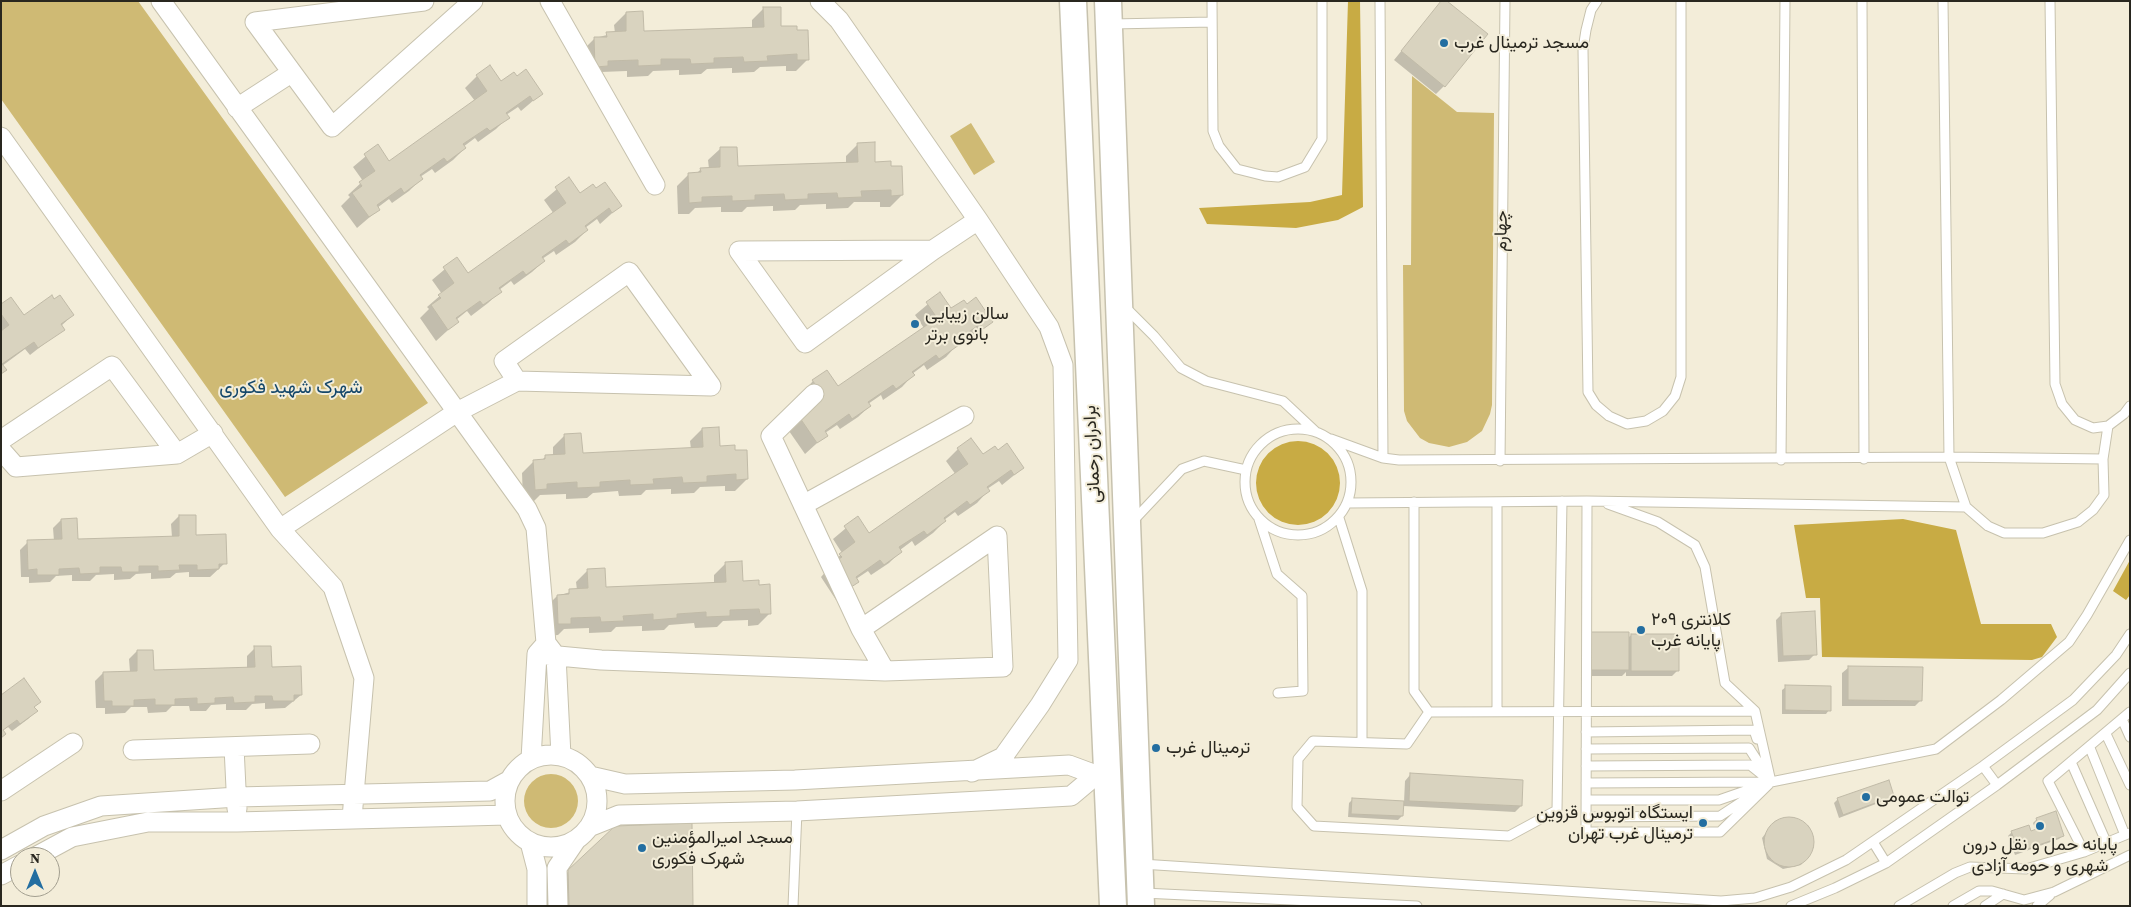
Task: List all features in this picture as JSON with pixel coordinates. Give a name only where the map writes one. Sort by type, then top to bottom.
[{"type":"main road","name":"برادران رحمانی","points":[[1073,1],[1102,775],[1114,906]]},
{"type":"main road","name":"برادران رحمانی","points":[[1110,9],[1141,899]]},
{"type":"street","points":[[161,1],[527,509],[536,528],[546,651],[561,756]]},
{"type":"street","points":[[424,1],[255,22],[332,127],[473,1]]},
{"type":"street","points":[[550,1],[655,185]]},
{"type":"street","points":[[820,1],[839,20],[978,220],[1048,327],[1062,365],[1068,660],[1003,757],[972,772]]},
{"type":"street","points":[[237,108],[291,73]]},
{"type":"street","points":[[1,137],[213,432],[280,529],[333,587],[364,678],[352,818]]},
{"type":"street","points":[[933,250],[739,251],[805,343],[933,250],[978,220]]},
{"type":"street","points":[[280,529],[457,412],[516,381],[711,386],[629,272],[504,361],[516,381]]},
{"type":"street","points":[[1,440],[112,366],[177,454]]},
{"type":"street","points":[[814,394],[771,436],[861,629],[886,671]]},
{"type":"street","points":[[803,504],[964,416]]},
{"type":"street","points":[[1,450],[16,467],[177,454],[213,432]]},
{"type":"street","points":[[546,651],[601,660],[886,671],[1003,667],[997,536],[861,629]]},
{"type":"street","points":[[531,759],[546,651]]},
{"type":"street","points":[[1,791],[73,743]]},
{"type":"street","points":[[133,750],[310,744]]},
{"type":"street","points":[[234,748],[237,822]]},
{"type":"street","points":[[540,756],[561,756],[572,760],[590,776],[625,784],[795,780],[972,772],[1069,765],[1102,775],[1071,796],[797,811],[619,815],[553,847],[530,842],[520,835],[507,815],[505,803],[510,780],[515,772],[531,759],[540,756]]},
{"type":"street","points":[[1028,767],[1028,798]]},
{"type":"street","points":[[558,906],[557,868],[596,811],[597,799],[590,776]]},
{"type":"street","points":[[1,850],[44,826],[101,806],[237,797],[490,791],[510,780]]},
{"type":"street","points":[[795,780],[797,811]]},
{"type":"street","points":[[54,847],[72,837],[148,822],[237,822],[507,815]]},
{"type":"street","points":[[530,842],[537,869],[537,906]]},
{"type":"lane","points":[[1212,1],[1213,131],[1219,146],[1237,169],[1265,176],[1278,177],[1305,167],[1322,139],[1322,1]]},
{"type":"lane","points":[[1380,1],[1383,458]]},
{"type":"lane","name":"چهارم","points":[[1500,461],[1505,1]]},
{"type":"lane","points":[[1597,1],[1591,10],[1583,50],[1588,392],[1596,404],[1609,416],[1627,424],[1646,421],[1663,411],[1675,396],[1681,377],[1681,1]]},
{"type":"lane","points":[[1781,460],[1785,1]]},
{"type":"lane","points":[[1862,1],[1864,459]]},
{"type":"lane","points":[[1943,1],[1949,457],[1966,507],[1988,526],[2004,533],[2043,533],[2078,522],[2093,510],[2104,495],[2103,459],[2108,426]]},
{"type":"lane","points":[[2050,1],[2055,384],[2062,404],[2075,420],[2093,428],[2108,426],[2124,414],[2130,406]]},
{"type":"lane","points":[[1110,9],[1212,22]]},
{"type":"lane","points":[[1121,303],[1154,336],[1181,368],[1206,381],[1283,401],[1316,431],[1331,440],[1383,458],[1399,460],[1500,461],[1781,460],[1949,457],[2103,459]]},
{"type":"lane","points":[[1278,693],[1303,692],[1302,596],[1277,574],[1259,519],[1249,504],[1245,487],[1246,470],[1253,453],[1265,440],[1280,431],[1298,428],[1316,431]]},
{"type":"lane","points":[[1259,519],[1273,530],[1290,535],[1308,535],[1325,529],[1339,518],[1348,503],[1352,486],[1351,468],[1343,452],[1331,440]]},
{"type":"lane","points":[[1128,526],[1182,469],[1204,461],[1246,470]]},
{"type":"lane","points":[[1348,503],[1587,501],[1966,507]]},
{"type":"lane","points":[[1587,501],[1586,832],[1720,832],[1771,782]]},
{"type":"lane","points":[[1414,502],[1414,691],[1428,712]]},
{"type":"lane","points":[[1497,502],[1497,712]]},
{"type":"lane","points":[[1428,712],[1407,744],[1313,741],[1298,759],[1298,807],[1314,826],[1509,836],[1557,810],[1562,502]]},
{"type":"lane","points":[[1602,502],[1658,522],[1695,545],[1706,567],[1725,683],[1755,711],[1771,782]]},
{"type":"lane","points":[[1339,518],[1362,591],[1362,742]]},
{"type":"lane","points":[[1586,800],[1719,800],[1771,782],[1936,749],[2001,700],[2068,642],[2087,615],[2130,540]]},
{"type":"lane","points":[[1140,864],[1721,901],[1755,898],[1791,887],[1846,860],[1983,766],[2074,700],[2116,655],[2130,634]]},
{"type":"lane","points":[[1791,906],[1835,888],[1886,863],[1997,785],[2097,710],[2130,673]]},
{"type":"lane","points":[[1428,712],[1755,711]]},
{"type":"lane","points":[[2084,852],[2048,781],[2090,748],[2130,712]]},
{"type":"lane","points":[[2122,720],[2130,737]]},
{"type":"lane","points":[[1586,732],[1754,730],[1771,782]]},
{"type":"lane","points":[[2106,734],[2130,785]]},
{"type":"lane","points":[[1586,749],[1749,748],[1771,782]]},
{"type":"lane","points":[[1899,906],[1955,873],[1970,867],[2026,869],[2084,852],[2107,844],[2127,834],[2090,748]]},
{"type":"lane","points":[[2071,762],[2107,844]]},
{"type":"lane","points":[[1586,766],[1750,765],[1771,782]]},
{"type":"lane","points":[[1983,766],[1997,785]]},
{"type":"lane","points":[[1586,784],[1771,782]]},
{"type":"lane","points":[[1586,817],[1720,816],[1771,782]]},
{"type":"lane","points":[[793,906],[797,811]]},
{"type":"lane","points":[[1873,842],[1886,863]]},
{"type":"lane","points":[[2015,906],[2024,900],[2054,892],[2130,855]]},
{"type":"lane","points":[[1953,906],[1979,891],[1992,891],[2024,900]]},
{"type":"lane","points":[[2037,906],[2054,892]]},
{"type":"lane","points":[[1984,906],[2004,894]]},
{"type":"lane","points":[[1141,899],[1417,906]]},
{"type":"shaded area","points":[[1,1],[138,1],[428,403],[285,497],[1,99]]},
{"type":"shaded area","points":[[1348,1],[1360,1],[1363,207],[1338,220],[1296,228],[1207,224],[1199,208],[1310,202],[1342,195]]},
{"type":"shaded area","points":[[1412,76],[1457,112],[1494,113],[1492,405],[1482,431],[1467,442],[1449,447],[1429,443],[1420,438],[1407,421],[1404,411],[1403,265],[1411,265]]},
{"type":"shaded area","points":[[971,123],[995,162],[974,175],[950,136]]},
{"type":"shaded area","points":[[1290,441],[1306,441],[1322,448],[1333,459],[1340,475],[1337,499],[1328,513],[1322,518],[1306,525],[1290,525],[1274,518],[1263,507],[1256,491],[1256,475],[1263,459],[1274,448]]},
{"type":"shaded area","points":[[1903,519],[1956,530],[1981,624],[2051,624],[2057,637],[2042,657],[2032,660],[1822,657],[1820,598],[1806,598],[1794,525]]},
{"type":"shaded area","points":[[2130,560],[2130,595],[2126,600],[2113,591]]},
{"type":"shaded area","points":[[551,774],[561,776],[570,782],[576,791],[578,801],[576,811],[570,820],[561,826],[551,828],[541,826],[532,820],[526,811],[524,801],[526,791],[532,782],[541,776]]},
{"type":"building","name":"مسجد ترمینال غرب","points":[[1441,1],[1447,1],[1488,34],[1445,87],[1401,51]]},
{"type":"building","points":[[763,7],[781,7],[781,26],[797,26],[797,30],[808,30],[809,60],[797,60],[797,54],[767,56],[768,61],[744,62],[743,57],[714,58],[714,63],[691,64],[690,59],[661,59],[661,65],[638,66],[638,60],[608,61],[608,66],[595,67],[594,37],[607,37],[606,32],[626,31],[626,12],[643,11],[644,31],[764,27]]},
{"type":"building","points":[[490,65],[501,81],[514,72],[517,76],[526,69],[543,94],[533,101],[530,96],[506,113],[510,118],[490,131],[487,128],[463,144],[466,148],[447,162],[444,158],[420,175],[423,179],[404,193],[401,188],[377,205],[380,210],[369,217],[352,193],[362,186],[359,182],[375,171],[364,154],[378,144],[389,161],[487,91],[476,75]]},
{"type":"building","points":[[875,142],[875,162],[891,161],[891,166],[902,166],[903,195],[891,196],[891,190],[861,191],[862,197],[838,198],[837,193],[808,194],[808,199],[785,200],[784,194],[755,195],[755,200],[732,201],[732,196],[702,197],[702,202],[689,203],[688,173],[701,172],[700,168],[720,167],[720,147],[737,147],[738,166],[858,162],[857,143]]},
{"type":"building","points":[[569,177],[580,193],[593,184],[596,188],[605,182],[622,206],[612,213],[609,208],[585,226],[588,230],[569,244],[566,240],[542,257],[545,261],[526,275],[523,271],[499,288],[502,292],[483,305],[480,301],[456,318],[459,322],[448,330],[431,305],[441,298],[438,295],[454,283],[443,267],[457,257],[468,273],[566,203],[555,187]]},
{"type":"building","points":[[940,292],[951,308],[964,300],[967,304],[976,297],[993,322],[983,329],[980,324],[956,341],[959,345],[939,359],[936,355],[912,372],[915,375],[896,389],[893,385],[868,402],[871,406],[852,419],[849,414],[825,431],[828,436],[817,443],[800,418],[810,411],[808,407],[824,396],[812,380],[827,370],[838,386],[937,318],[926,302]]},
{"type":"building","points":[[52,295],[54,299],[60,295],[74,315],[61,324],[65,330],[38,348],[34,342],[2,364],[7,370],[1,374],[1,331],[9,325],[1,314],[1,304],[11,297],[24,315]]},
{"type":"building","points":[[719,427],[720,446],[735,445],[735,450],[747,450],[748,479],[736,480],[736,474],[707,476],[707,482],[683,483],[682,477],[653,479],[654,484],[630,485],[630,480],[600,482],[600,487],[577,488],[577,482],[547,484],[547,489],[535,490],[533,460],[545,459],[545,455],[565,454],[564,434],[581,433],[583,453],[703,447],[702,428]]},
{"type":"building","points":[[971,438],[983,454],[995,446],[998,450],[1007,443],[1024,468],[1014,475],[1011,470],[987,487],[990,491],[970,505],[967,501],[944,518],[946,521],[927,535],[924,531],[899,547],[902,552],[884,565],[880,560],[856,577],[859,582],[848,589],[831,564],[842,557],[839,554],[855,542],[844,526],[858,516],[869,533],[968,464],[957,448]]},
{"type":"building","points":[[179,515],[196,515],[196,535],[226,534],[227,564],[219,564],[219,569],[197,570],[197,565],[179,565],[180,570],[158,571],[158,566],[139,566],[139,572],[122,572],[121,567],[100,567],[100,573],[80,574],[79,568],[59,569],[59,575],[37,575],[37,569],[28,570],[27,540],[62,539],[61,519],[77,518],[78,539],[179,536]]},
{"type":"building","points":[[742,561],[743,581],[759,580],[759,585],[770,584],[771,614],[760,614],[759,609],[730,610],[730,616],[706,617],[706,612],[677,614],[677,618],[653,620],[653,614],[623,616],[624,621],[601,622],[600,617],[571,618],[571,624],[558,624],[557,595],[569,594],[569,589],[588,588],[587,569],[605,568],[606,587],[726,582],[725,562]]},
{"type":"building","points":[[1815,611],[1817,655],[1783,656],[1781,613]]},
{"type":"building","points":[[1590,632],[1629,632],[1629,670],[1590,670]]},
{"type":"building","points":[[1631,634],[1679,634],[1679,671],[1631,671]]},
{"type":"building","points":[[254,646],[271,646],[272,667],[301,666],[302,695],[294,695],[294,701],[273,701],[272,696],[255,696],[255,702],[234,703],[233,697],[215,698],[215,703],[197,704],[197,698],[175,699],[175,705],[155,705],[155,699],[134,700],[134,706],[112,706],[112,701],[104,701],[103,672],[137,671],[137,650],[153,650],[154,670],[255,667]]},
{"type":"building","points":[[1848,666],[1923,667],[1922,701],[1848,700]]},
{"type":"building","points":[[24,678],[41,702],[34,707],[38,711],[20,724],[17,720],[3,730],[6,734],[1,738],[1,695]]},
{"type":"building","points":[[1785,685],[1831,686],[1831,711],[1785,710]]},
{"type":"building","points":[[1410,773],[1523,780],[1522,806],[1409,801]]},
{"type":"building","name":"توالت عمومی","points":[[1889,780],[1894,796],[1843,815],[1837,798]]},
{"type":"building","points":[[1352,798],[1404,801],[1403,816],[1351,814]]},
{"type":"building","points":[[2056,811],[2064,836],[2019,852],[2011,831],[2029,825],[2031,831],[2039,828],[2036,818]]},
{"type":"building","points":[[1784,817],[1794,817],[1807,824],[1814,837],[1814,847],[1807,860],[1794,867],[1784,867],[1775,863],[1768,856],[1764,847],[1764,837],[1768,828],[1775,821]]},
{"type":"building","name":"مسجد امیرالمؤمنین شهرک فکوری","points":[[692,823],[693,906],[569,906],[568,870],[615,826]]},
{"type":"place","name":"مسجد ترمینال غرب","points":[[1444,43]]},
{"type":"place","name":"سالن زیبایی بانوی برتر","points":[[915,324]]},
{"type":"place","name":"کلانتری ۲۰۹ پایانه غرب","points":[[1641,630]]},
{"type":"place","name":"ترمینال غرب","points":[[1156,748]]},
{"type":"place","name":"توالت عمومی","points":[[1866,797]]},
{"type":"place","name":"ایستگاه اتوبوس قزوین ترمینال غرب تهران","points":[[1703,823]]},
{"type":"place","name":"پایانه حمل و نقل درون شهری و حومه آزادی","points":[[2040,826]]},
{"type":"place","name":"مسجد امیرالمؤمنین شهرک فکوری","points":[[642,848]]},
{"type":"district","name":"شهرک شهید فکوری","points":[[291,388]]}]
